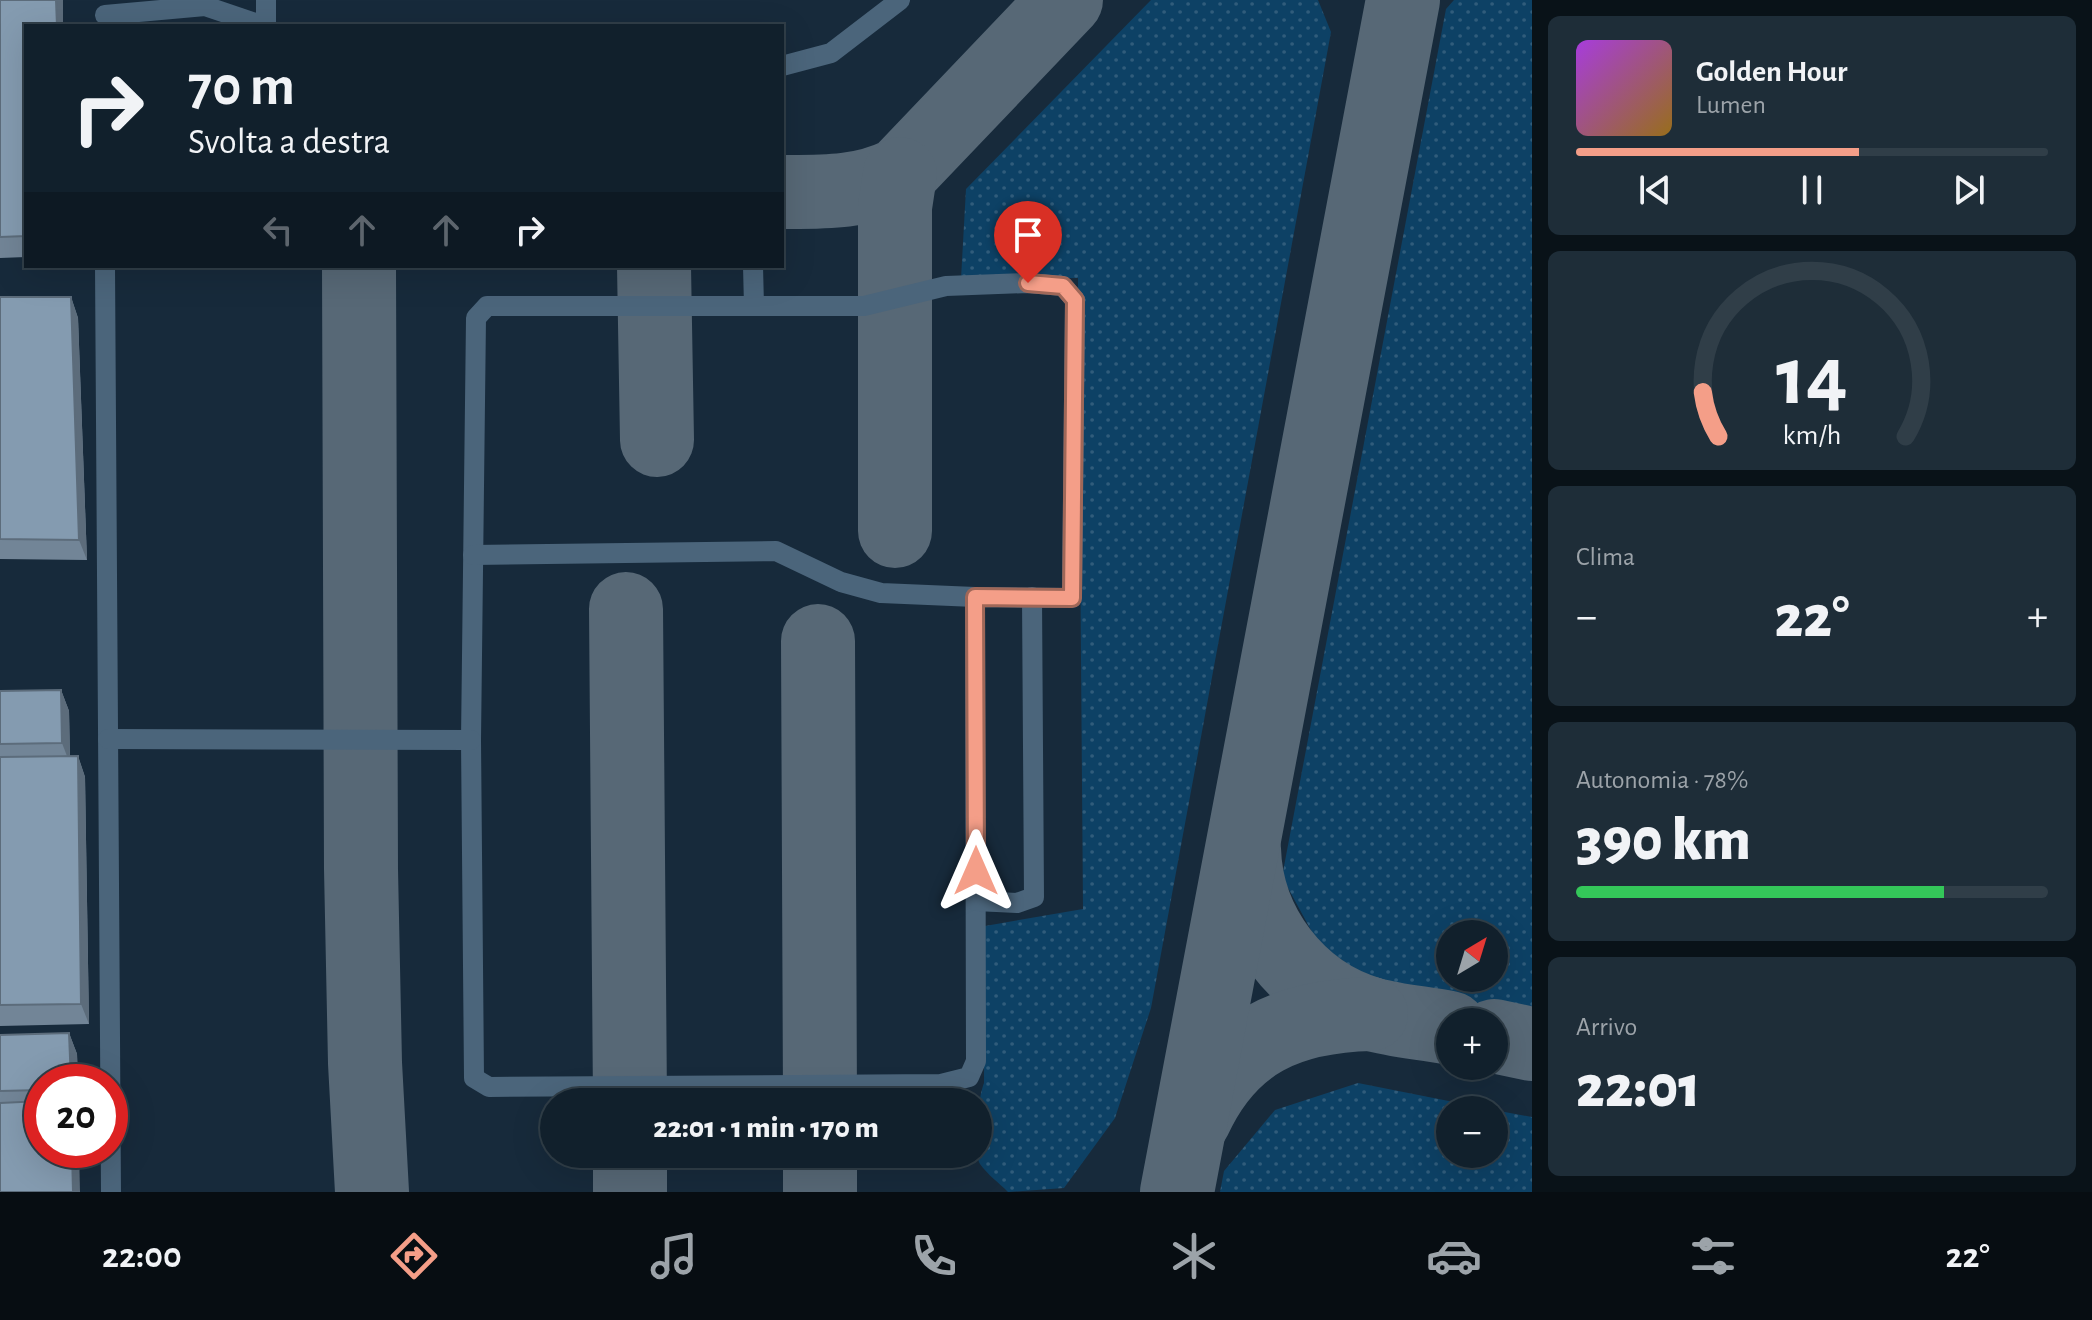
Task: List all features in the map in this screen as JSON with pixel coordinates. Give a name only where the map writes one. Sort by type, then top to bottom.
[{"type":"lane","points":[[265,24],[266,0]]},
{"type":"lane","points":[[784,65],[831,53],[900,0]]},
{"type":"lane","points":[[104,14],[205,6],[259,24]]},
{"type":"lane","points":[[105,268],[111,1192]]},
{"type":"lane","points":[[753,268],[754,306]]},
{"type":"lane","points":[[473,555],[776,551],[841,582],[881,593],[1072,598],[1075,300],[1063,286],[1028,283],[946,286],[864,306],[487,306],[476,318],[473,555],[471,740],[474,1078],[489,1087],[941,1084],[969,1077],[976,1061],[975,597]]},
{"type":"lane","points":[[976,901],[1017,903],[1034,897],[1032,597]]},
{"type":"lane","points":[[108,739],[471,740]]},
{"type":"shaded area","points":[[1151,0],[1318,0],[1331,32],[1151,1008],[1115,1118],[1064,1188],[1008,1192],[984,1168],[992,1168],[992,1088],[983,1088],[985,926],[1083,909],[1078,278],[961,279],[966,189]]},
{"type":"shaded area","points":[[1454,0],[1532,0],[1532,1012],[1384,990],[1318,943],[1282,877],[1446,9]]},
{"type":"shaded area","points":[[1358,1083],[1436,1098],[1436,1168],[1508,1168],[1508,1112],[1532,1117],[1532,1192],[1220,1192],[1224,1171],[1275,1110]]},
{"type":"building","points":[[0,0],[56,0],[57,24],[24,24],[24,236],[0,237]]},
{"type":"building","points":[[0,297],[71,297],[79,540],[0,539]]},
{"type":"building","points":[[61,690],[62,743],[0,744],[0,691]]},
{"type":"building","points":[[78,756],[81,1004],[0,1005],[0,757]]},
{"type":"building","points":[[69,1033],[70,1064],[24,1064],[24,1090],[0,1091],[0,1035]]},
{"type":"building","points":[[24,1102],[24,1168],[72,1168],[73,1192],[0,1192],[0,1103]]},
{"type":"taxiway","points":[[784,192],[857,188],[900,174],[1066,0]]},
{"type":"taxiway","points":[[1177,1192],[1403,0]]},
{"type":"taxiway","points":[[895,531],[895,207],[900,174]]},
{"type":"taxiway","points":[[359,268],[361,869],[365,1063],[372,1192]]},
{"type":"taxiway","points":[[654,268],[657,440]]},
{"type":"taxiway","points":[[626,609],[630,1088]]},
{"type":"taxiway","points":[[818,641],[820,1088]]},
{"type":"taxiway","points":[[1244,849],[1254,903],[1266,929],[1299,972],[1345,1004],[1371,1014],[1436,1026]]},
{"type":"taxiway","points":[[1194,1120],[1225,1070],[1265,1038],[1314,1020],[1371,1014]]},
{"type":"taxiway","points":[[1508,1039],[1532,1044]]},
{"type":"taxiway","points":[[630,1168],[630,1192]]},
{"type":"taxiway","points":[[820,1168],[820,1192]]},
{"type":"route","points":[[976,871],[975,597],[1072,598],[1075,300],[1063,286],[1028,283]]}]
